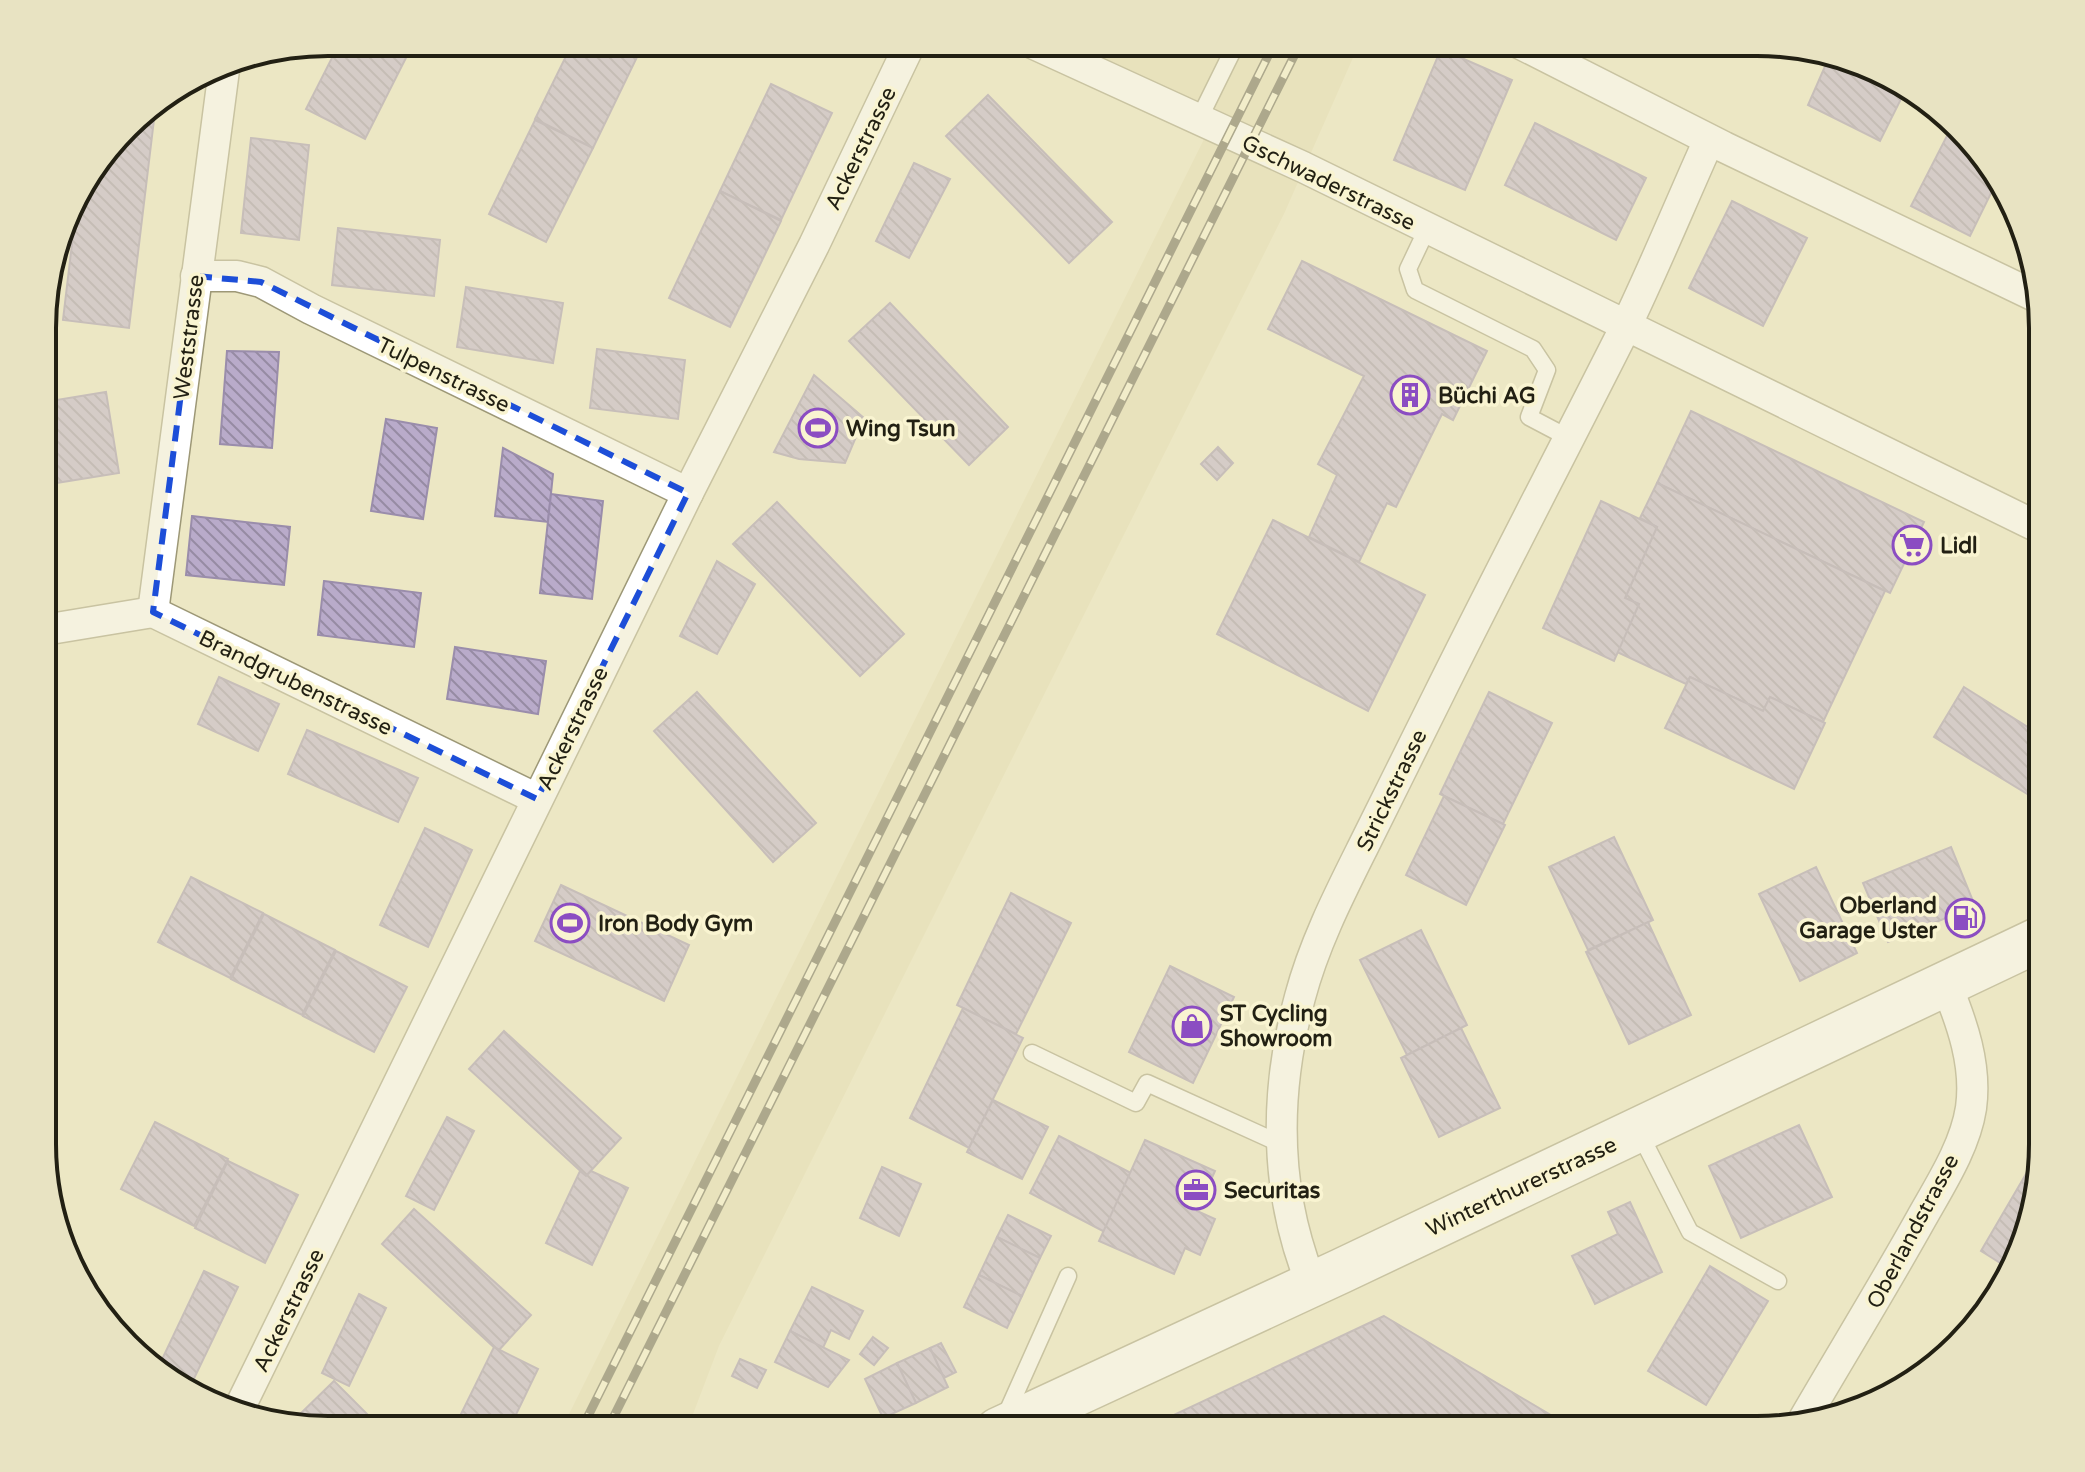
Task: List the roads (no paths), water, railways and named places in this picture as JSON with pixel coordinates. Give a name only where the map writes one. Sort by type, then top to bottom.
[{"type":"main road","name":"Winterthurerstrasse","points":[[1029,1415],[1639,1131],[2028,945]]},
{"type":"street","name":"Ackerstrasse","points":[[242,1402],[904,57]]},
{"type":"street","name":"Gschwaderstrasse","points":[[1063,57],[1303,167],[2028,522]]},
{"type":"street","points":[[1577,57],[1709,140],[2026,292]]},
{"type":"street","name":"Weststrasse","points":[[153,612],[223,77]]},
{"type":"street","points":[[1626,325],[1709,140]]},
{"type":"street","name":"Tulpenstrasse","points":[[196,276],[237,276],[261,282],[688,493]]},
{"type":"street","name":"Strickstrasse","points":[[1312,1285],[1294,1237],[1281,1144],[1284,1076],[1300,996],[1325,927],[1567,437],[1626,325]]},
{"type":"street","points":[[56,628],[153,612]]},
{"type":"street","name":"Brandgrubenstrasse","points":[[153,612],[537,799]]},
{"type":"street","name":"Oberlandstrasse","points":[[1809,1411],[1948,1171],[1971,1109],[1968,1049],[1946,984]]},
{"type":"lane","points":[[1199,119],[1230,57]]},
{"type":"lane","points":[[1427,229],[1408,269],[1415,290],[1533,349],[1547,370],[1529,417],[1567,437]]},
{"type":"lane","points":[[1032,1053],[1136,1103],[1147,1083],[1281,1144]]},
{"type":"lane","points":[[1639,1131],[1690,1232],[1778,1281]]},
{"type":"lane","points":[[1006,1415],[1068,1276]]},
{"type":"railway","points":[[588,1415],[1268,57]]},
{"type":"railway","points":[[614,1415],[1294,57]]},
{"type":"place","name":"Büchi AG","points":[[1410,395]]},
{"type":"place","name":"Wing Tsun","points":[[818,428]]},
{"type":"place","name":"Lidl","points":[[1912,545]]},
{"type":"place","name":"Oberland Garage Uster","points":[[1965,918]]},
{"type":"place","name":"Iron Body Gym","points":[[570,923]]},
{"type":"place","name":"ST Cycling Showroom","points":[[1192,1026]]},
{"type":"place","name":"Securitas","points":[[1196,1190]]}]
